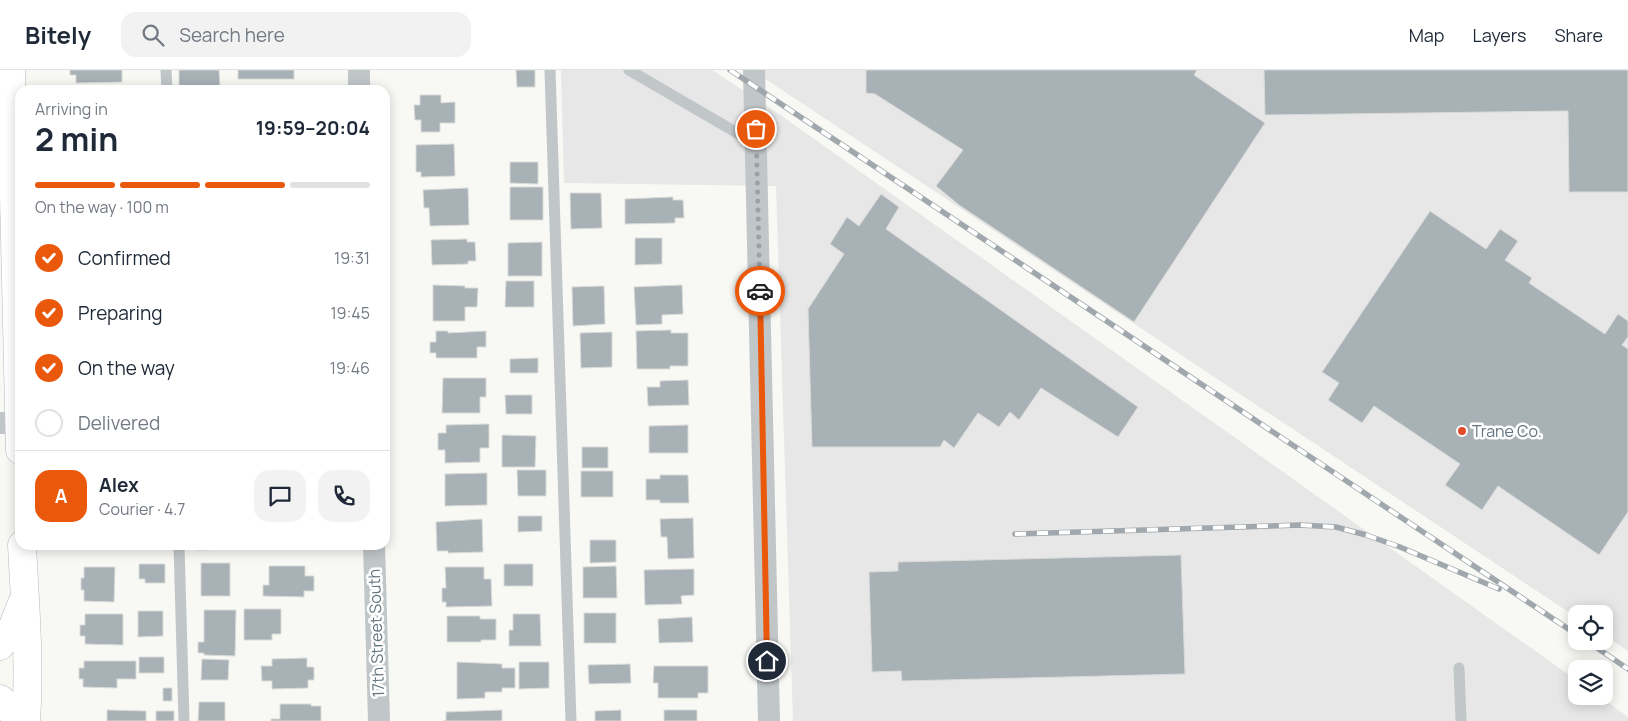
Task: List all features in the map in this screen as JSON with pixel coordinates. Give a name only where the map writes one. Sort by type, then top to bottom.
[{"type":"main road","points":[[11,70],[15,227]]},
{"type":"main road","points":[[22,550],[27,630],[28,699],[26,721]]},
{"type":"main road","points":[[0,646],[11,631],[24,597]]},
{"type":"main road","points":[[0,699],[18,721]]},
{"type":"street","points":[[359,70],[359,85]]},
{"type":"street","points":[[754,70],[769,721]]},
{"type":"street","points":[[0,423],[15,423]]},
{"type":"street","name":"17th Street South","points":[[374,550],[379,721]]},
{"type":"lane","points":[[166,70],[167,85]]},
{"type":"lane","points":[[550,70],[571,721]]},
{"type":"lane","points":[[629,70],[756,144]]},
{"type":"lane","points":[[180,550],[184,721]]},
{"type":"lane","points":[[1459,668],[1461,721]]},
{"type":"shaded area","points":[[561,70],[712,70],[779,114],[1568,674],[1568,705],[1611,705],[1628,717],[1628,721],[793,721],[776,186],[564,183]]},
{"type":"shaded area","name":"Trane Co.","points":[[752,70],[1628,70],[1628,651],[1613,641],[1613,605],[1568,605],[1568,612]]},
{"type":"building","points":[[70,70],[122,70],[122,82],[76,83],[76,75],[70,75]]},
{"type":"building","points":[[179,70],[219,70],[220,85],[179,85]]},
{"type":"building","points":[[238,70],[294,70],[294,79],[238,79]]},
{"type":"building","points":[[516,70],[535,70],[535,87],[517,87]]},
{"type":"building","points":[[866,70],[1197,70],[1194,75],[1265,123],[1134,322],[959,205],[936,186],[963,150],[875,94],[866,93]]},
{"type":"building","points":[[1264,70],[1628,70],[1628,192],[1569,192],[1568,111],[1265,115]]},
{"type":"building","points":[[420,95],[441,95],[441,103],[455,102],[455,123],[440,123],[440,132],[421,132],[421,120],[415,120],[414,105],[420,105]]},
{"type":"building","points":[[454,144],[455,176],[421,177],[421,172],[416,172],[416,145]]},
{"type":"building","points":[[510,162],[538,162],[538,184],[510,183]]},
{"type":"building","points":[[510,187],[543,187],[543,220],[510,220]]},
{"type":"building","points":[[468,188],[469,225],[430,226],[429,208],[424,208],[423,190]]},
{"type":"building","points":[[570,193],[601,193],[602,228],[571,229]]},
{"type":"building","points":[[881,194],[899,207],[886,229],[1138,407],[1118,437],[1041,388],[1019,420],[1010,412],[999,427],[978,413],[954,448],[944,440],[940,447],[812,447],[808,309],[844,254],[830,244],[847,217],[859,226]]},
{"type":"building","points":[[673,197],[673,200],[683,200],[684,218],[675,218],[675,223],[625,224],[625,199]]},
{"type":"building","points":[[1430,211],[1486,249],[1500,229],[1518,241],[1505,260],[1532,278],[1529,283],[1605,334],[1618,314],[1628,321],[1628,337],[1622,345],[1628,349],[1628,512],[1599,555],[1498,486],[1482,510],[1445,485],[1460,464],[1374,406],[1362,423],[1328,400],[1339,383],[1322,372]]},
{"type":"building","points":[[635,238],[662,238],[662,264],[635,265]]},
{"type":"building","points":[[467,239],[467,242],[475,242],[476,261],[468,261],[468,264],[432,265],[431,240]]},
{"type":"building","points":[[542,242],[542,276],[508,276],[508,243]]},
{"type":"building","points":[[506,281],[534,281],[534,307],[505,307]]},
{"type":"building","points":[[433,285],[478,288],[477,307],[465,307],[465,321],[433,321]]},
{"type":"building","points":[[682,285],[683,314],[662,315],[662,324],[636,325],[634,287]]},
{"type":"building","points":[[604,286],[605,324],[573,326],[572,287]]},
{"type":"building","points":[[671,330],[671,333],[688,333],[688,366],[670,366],[670,369],[637,369],[636,331]]},
{"type":"building","points":[[436,331],[448,331],[448,333],[486,331],[486,347],[477,347],[477,358],[436,358],[436,353],[430,353],[430,342],[436,342]]},
{"type":"building","points":[[612,332],[612,367],[581,368],[580,333]]},
{"type":"building","points":[[538,358],[538,373],[510,373],[510,359]]},
{"type":"building","points":[[443,378],[486,378],[486,397],[480,397],[480,413],[442,413]]},
{"type":"building","points":[[688,380],[689,405],[648,406],[647,387],[660,387],[660,381]]},
{"type":"building","points":[[505,395],[532,395],[532,414],[506,414]]},
{"type":"building","points":[[489,424],[489,448],[480,448],[480,462],[445,463],[445,450],[438,450],[438,433],[446,433],[446,425]]},
{"type":"building","points":[[688,425],[688,453],[649,453],[649,426]]},
{"type":"building","points":[[502,435],[536,436],[535,467],[502,467]]},
{"type":"building","points":[[582,447],[608,447],[608,468],[582,468]]},
{"type":"building","points":[[517,470],[546,470],[546,496],[518,496]]},
{"type":"building","points":[[581,471],[613,471],[613,497],[581,497]]},
{"type":"building","points":[[487,473],[487,505],[445,506],[445,474]]},
{"type":"building","points":[[660,475],[688,475],[689,503],[660,503],[660,500],[646,500],[646,479],[660,479]]},
{"type":"building","points":[[518,516],[542,516],[542,531],[518,532]]},
{"type":"building","points":[[693,518],[694,558],[668,559],[667,537],[661,537],[660,519]]},
{"type":"building","points":[[482,519],[483,552],[448,553],[448,551],[437,551],[436,522]]},
{"type":"building","points":[[590,540],[616,540],[616,562],[590,563]]},
{"type":"building","points":[[1181,555],[1185,674],[902,681],[901,671],[872,672],[869,572],[898,571],[898,562]]},
{"type":"building","points":[[201,563],[230,563],[230,596],[201,596]]},
{"type":"building","points":[[139,564],[165,564],[165,583],[145,583],[145,579],[139,579]]},
{"type":"building","points":[[504,564],[533,564],[533,586],[504,586]]},
{"type":"building","points":[[269,566],[305,566],[305,576],[314,576],[314,591],[304,591],[304,597],[263,596],[263,585],[269,585]]},
{"type":"building","points":[[616,566],[617,598],[583,598],[583,567]]},
{"type":"building","points":[[84,567],[115,567],[114,602],[84,601],[84,590],[81,590],[81,578],[84,578]]},
{"type":"building","points":[[445,567],[484,567],[484,579],[491,579],[492,606],[446,607],[446,602],[442,602],[442,588],[446,588]]},
{"type":"building","points":[[694,569],[694,595],[681,596],[682,604],[645,605],[644,570]]},
{"type":"building","points":[[244,609],[281,609],[281,634],[272,634],[272,640],[244,640]]},
{"type":"building","points":[[204,610],[236,610],[235,656],[204,655],[204,653],[198,653],[198,642],[204,642]]},
{"type":"building","points":[[138,611],[163,611],[163,636],[138,637]]},
{"type":"building","points":[[584,613],[616,613],[616,643],[584,643]]},
{"type":"building","points":[[85,614],[123,614],[123,645],[85,644],[85,636],[80,636],[80,625],[85,625]]},
{"type":"building","points":[[513,614],[540,614],[541,646],[509,646],[509,630],[513,630]]},
{"type":"building","points":[[447,616],[480,616],[480,619],[496,619],[496,640],[447,642]]},
{"type":"building","points":[[692,617],[693,642],[659,643],[658,619]]},
{"type":"building","points":[[139,657],[164,657],[164,673],[139,673]]},
{"type":"building","points":[[307,658],[307,667],[314,667],[314,680],[308,680],[308,688],[272,689],[272,681],[262,681],[261,666],[272,666],[272,659]]},
{"type":"building","points":[[202,659],[229,660],[228,680],[201,680]]},
{"type":"building","points":[[84,661],[136,661],[136,679],[117,679],[117,688],[83,687],[83,679],[79,679],[79,668],[84,668]]},
{"type":"building","points":[[457,662],[502,664],[502,668],[515,668],[515,688],[502,688],[502,692],[485,692],[485,698],[457,699]]},
{"type":"building","points":[[519,662],[549,662],[549,688],[519,689]]},
{"type":"building","points":[[630,664],[631,683],[589,684],[588,665]]},
{"type":"building","points":[[654,666],[708,666],[708,693],[698,693],[698,698],[658,698],[658,683],[653,683]]},
{"type":"building","points":[[163,688],[172,688],[172,701],[163,701]]},
{"type":"building","points":[[199,702],[225,702],[225,721],[198,721]]},
{"type":"building","points":[[280,704],[311,704],[311,706],[321,706],[321,721],[271,721],[271,719],[280,719]]},
{"type":"building","points":[[107,710],[146,711],[146,721],[107,721]]},
{"type":"building","points":[[502,710],[502,721],[446,721],[446,712]]},
{"type":"building","points":[[621,710],[621,721],[595,721],[595,711]]},
{"type":"building","points":[[664,710],[697,710],[697,721],[664,721]]},
{"type":"building","points":[[156,711],[174,711],[174,721],[156,721]]},
{"type":"railway","points":[[730,70],[1568,629]]},
{"type":"railway","points":[[1015,534],[1300,525],[1336,527],[1400,547],[1499,589]]},
{"type":"railway","points":[[1600,650],[1628,669]]},
{"type":"way so far","points":[[756,129],[760,291]]},
{"type":"place","name":"Trane Co.","points":[[1462,431]]},
{"type":"route","points":[[760,291],[767,661]]}]
